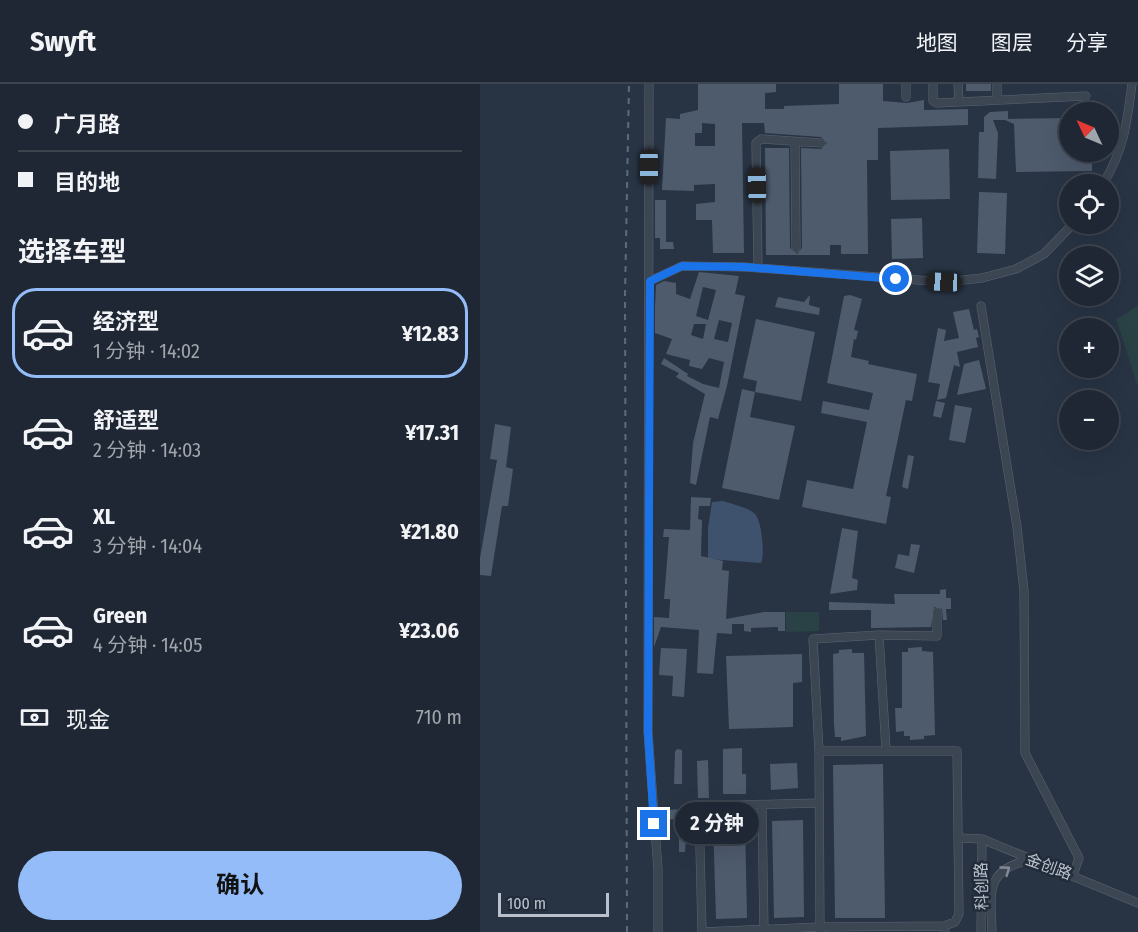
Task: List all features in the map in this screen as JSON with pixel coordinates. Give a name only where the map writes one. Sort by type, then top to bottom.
[{"type":"street","points":[[649,84],[648,721],[658,870],[658,932]]},
{"type":"street","points":[[906,84],[906,97]]},
{"type":"street","points":[[933,84],[933,101],[959,102],[1086,96]]},
{"type":"street","points":[[958,84],[959,102]]},
{"type":"street","points":[[997,84],[997,100]]},
{"type":"street","points":[[1109,174],[1118,160],[1127,124],[1132,84]]},
{"type":"street","points":[[758,268],[756,143],[760,139],[821,143]]},
{"type":"street","points":[[795,143],[796,248]]},
{"type":"street","points":[[650,281],[682,266],[758,268],[944,282],[982,278],[1016,269],[1044,254],[1063,234]]},
{"type":"street","points":[[981,306],[1017,527],[1024,591],[1024,753],[1079,858],[1073,875]]},
{"type":"street","points":[[820,929],[819,751],[813,639],[879,635],[937,636],[937,612]]},
{"type":"street","points":[[879,635],[885,750]]},
{"type":"street","points":[[818,803],[699,806],[702,932],[944,929],[955,922],[959,914],[957,751],[819,751]]},
{"type":"street","points":[[762,805],[764,931]]},
{"type":"street","name":"金创路","points":[[958,838],[982,839],[1138,903]]},
{"type":"street","name":"科创路","points":[[981,932],[982,839]]},
{"type":"street","name":"科创路","points":[[992,932],[991,888],[994,878],[1015,863],[1030,860]]},
{"type":"green space","points":[[1138,306],[1138,387],[1119,328],[1118,318]]},
{"type":"green space","points":[[786,612],[819,612],[819,631],[786,632]]},
{"type":"water","points":[[723,501],[747,509],[757,517],[762,537],[761,563],[708,559],[708,528],[712,502]]},
{"type":"building","points":[[698,84],[776,84],[776,92],[765,93],[765,109],[784,109],[784,106],[839,104],[839,84],[883,84],[883,101],[907,103],[924,100],[924,110],[968,109],[968,125],[878,128],[878,160],[867,160],[868,254],[841,254],[841,245],[830,245],[830,255],[766,255],[765,148],[789,148],[790,248],[797,254],[802,248],[801,148],[821,149],[827,143],[821,137],[765,133],[764,123],[742,123],[744,253],[713,253],[712,220],[696,220],[696,204],[715,202],[715,184],[694,185],[694,191],[662,190],[666,118],[680,119],[680,114],[698,110]],"holes":[[[702,123],[715,124],[715,146],[695,146],[695,133],[702,133]]]},
{"type":"building","points":[[966,84],[991,84],[991,91],[966,91]]},
{"type":"building","points":[[1008,111],[1008,119],[1059,118],[1059,162],[1092,162],[1092,171],[1016,172],[1014,124],[1005,120],[993,120],[998,133],[996,179],[978,178],[979,132],[984,132],[984,117],[990,112]]},
{"type":"building","points":[[949,149],[950,199],[891,200],[890,151]]},
{"type":"building","points":[[979,192],[1007,193],[1005,254],[977,253]]},
{"type":"building","points":[[655,200],[666,200],[666,242],[673,242],[674,249],[660,249],[660,238],[655,238]]},
{"type":"building","points":[[922,218],[923,258],[892,259],[891,219]]},
{"type":"building","points":[[699,272],[739,276],[735,294],[745,296],[727,386],[718,419],[710,417],[696,485],[690,483],[693,443],[705,394],[676,377],[679,373],[661,364],[664,358],[688,374],[687,376],[703,384],[719,388],[724,362],[709,358],[702,369],[689,366],[690,360],[666,354],[672,339],[655,333],[656,285],[664,281],[676,283],[676,294],[690,299]],"holes":[[[703,287],[716,290],[708,320],[696,316]],[[719,320],[732,323],[728,342],[714,339]],[[694,324],[706,324],[703,339],[691,335]]]},
{"type":"building","points":[[810,295],[809,305],[820,308],[819,315],[775,307],[778,297],[804,302]]},
{"type":"building","points":[[850,295],[862,299],[854,330],[858,331],[851,357],[869,361],[868,364],[917,374],[912,401],[906,400],[886,496],[891,497],[886,524],[802,507],[807,480],[853,489],[867,422],[821,413],[823,401],[869,410],[873,393],[827,383],[844,296]]},
{"type":"building","points":[[969,309],[974,330],[977,329],[979,337],[976,338],[978,347],[957,352],[960,367],[954,365],[946,398],[937,400],[940,384],[928,382],[938,328],[946,330],[944,341],[959,338],[953,312]]},
{"type":"building","points":[[756,319],[815,332],[801,401],[755,392],[757,381],[743,378]]},
{"type":"building","points":[[979,360],[986,389],[957,395],[964,364]]},
{"type":"building","points":[[742,389],[755,392],[750,417],[795,426],[779,500],[722,488]]},
{"type":"building","points":[[936,401],[945,403],[941,418],[933,416]]},
{"type":"building","points":[[955,405],[972,408],[965,443],[949,440]]},
{"type":"building","points":[[495,424],[511,427],[506,467],[513,469],[508,506],[502,506],[491,576],[480,575],[480,558],[497,460],[490,459]]},
{"type":"building","points":[[908,455],[914,456],[908,489],[902,487]]},
{"type":"building","points":[[691,497],[711,498],[710,506],[699,506],[698,519],[702,520],[701,556],[723,561],[722,570],[729,571],[726,619],[764,612],[785,612],[785,631],[778,631],[778,627],[751,628],[751,632],[744,631],[744,624],[732,624],[732,634],[717,633],[713,674],[697,673],[699,630],[661,627],[654,647],[654,617],[669,618],[670,599],[664,599],[669,537],[663,537],[664,529],[690,530]]},
{"type":"building","points":[[842,528],[858,531],[852,578],[858,580],[857,590],[830,594]]},
{"type":"building","points":[[911,544],[920,545],[914,573],[895,568],[898,554],[909,556]]},
{"type":"building","points":[[946,589],[946,598],[951,598],[951,609],[946,609],[947,620],[943,620],[942,609],[934,607],[931,627],[871,628],[871,610],[829,610],[829,602],[895,604],[894,594],[940,594],[940,590]]},
{"type":"building","points":[[922,647],[922,651],[933,652],[935,735],[910,740],[910,736],[904,736],[904,731],[896,732],[895,708],[902,708],[902,652],[908,652],[908,648]]},
{"type":"building","points":[[661,648],[687,649],[684,697],[672,696],[673,676],[659,675]]},
{"type":"building","points":[[852,649],[852,653],[864,653],[866,736],[841,741],[841,737],[835,737],[833,654],[839,653],[839,650]]},
{"type":"building","points":[[802,654],[802,682],[793,683],[793,727],[729,729],[726,656]]},
{"type":"building","points":[[742,748],[742,774],[746,774],[746,794],[723,794],[723,749]]},
{"type":"building","points":[[677,749],[682,750],[682,784],[674,784]]},
{"type":"building","points":[[708,760],[709,798],[698,798],[697,761]]},
{"type":"building","points":[[797,763],[798,788],[771,790],[770,764]]},
{"type":"building","points":[[883,764],[885,918],[835,918],[833,765]]},
{"type":"building","points":[[664,807],[664,810],[688,809],[685,852],[679,852],[679,819],[660,820],[659,808]]},
{"type":"building","points":[[803,820],[804,917],[774,918],[772,821]]},
{"type":"building","points":[[745,821],[747,918],[716,919],[713,822]]},
{"type":"railway","points":[[627,932],[625,296],[629,84]]},
{"type":"route","points":[[654,824],[648,732],[647,608],[650,281],[682,266],[745,267],[896,279]]}]
